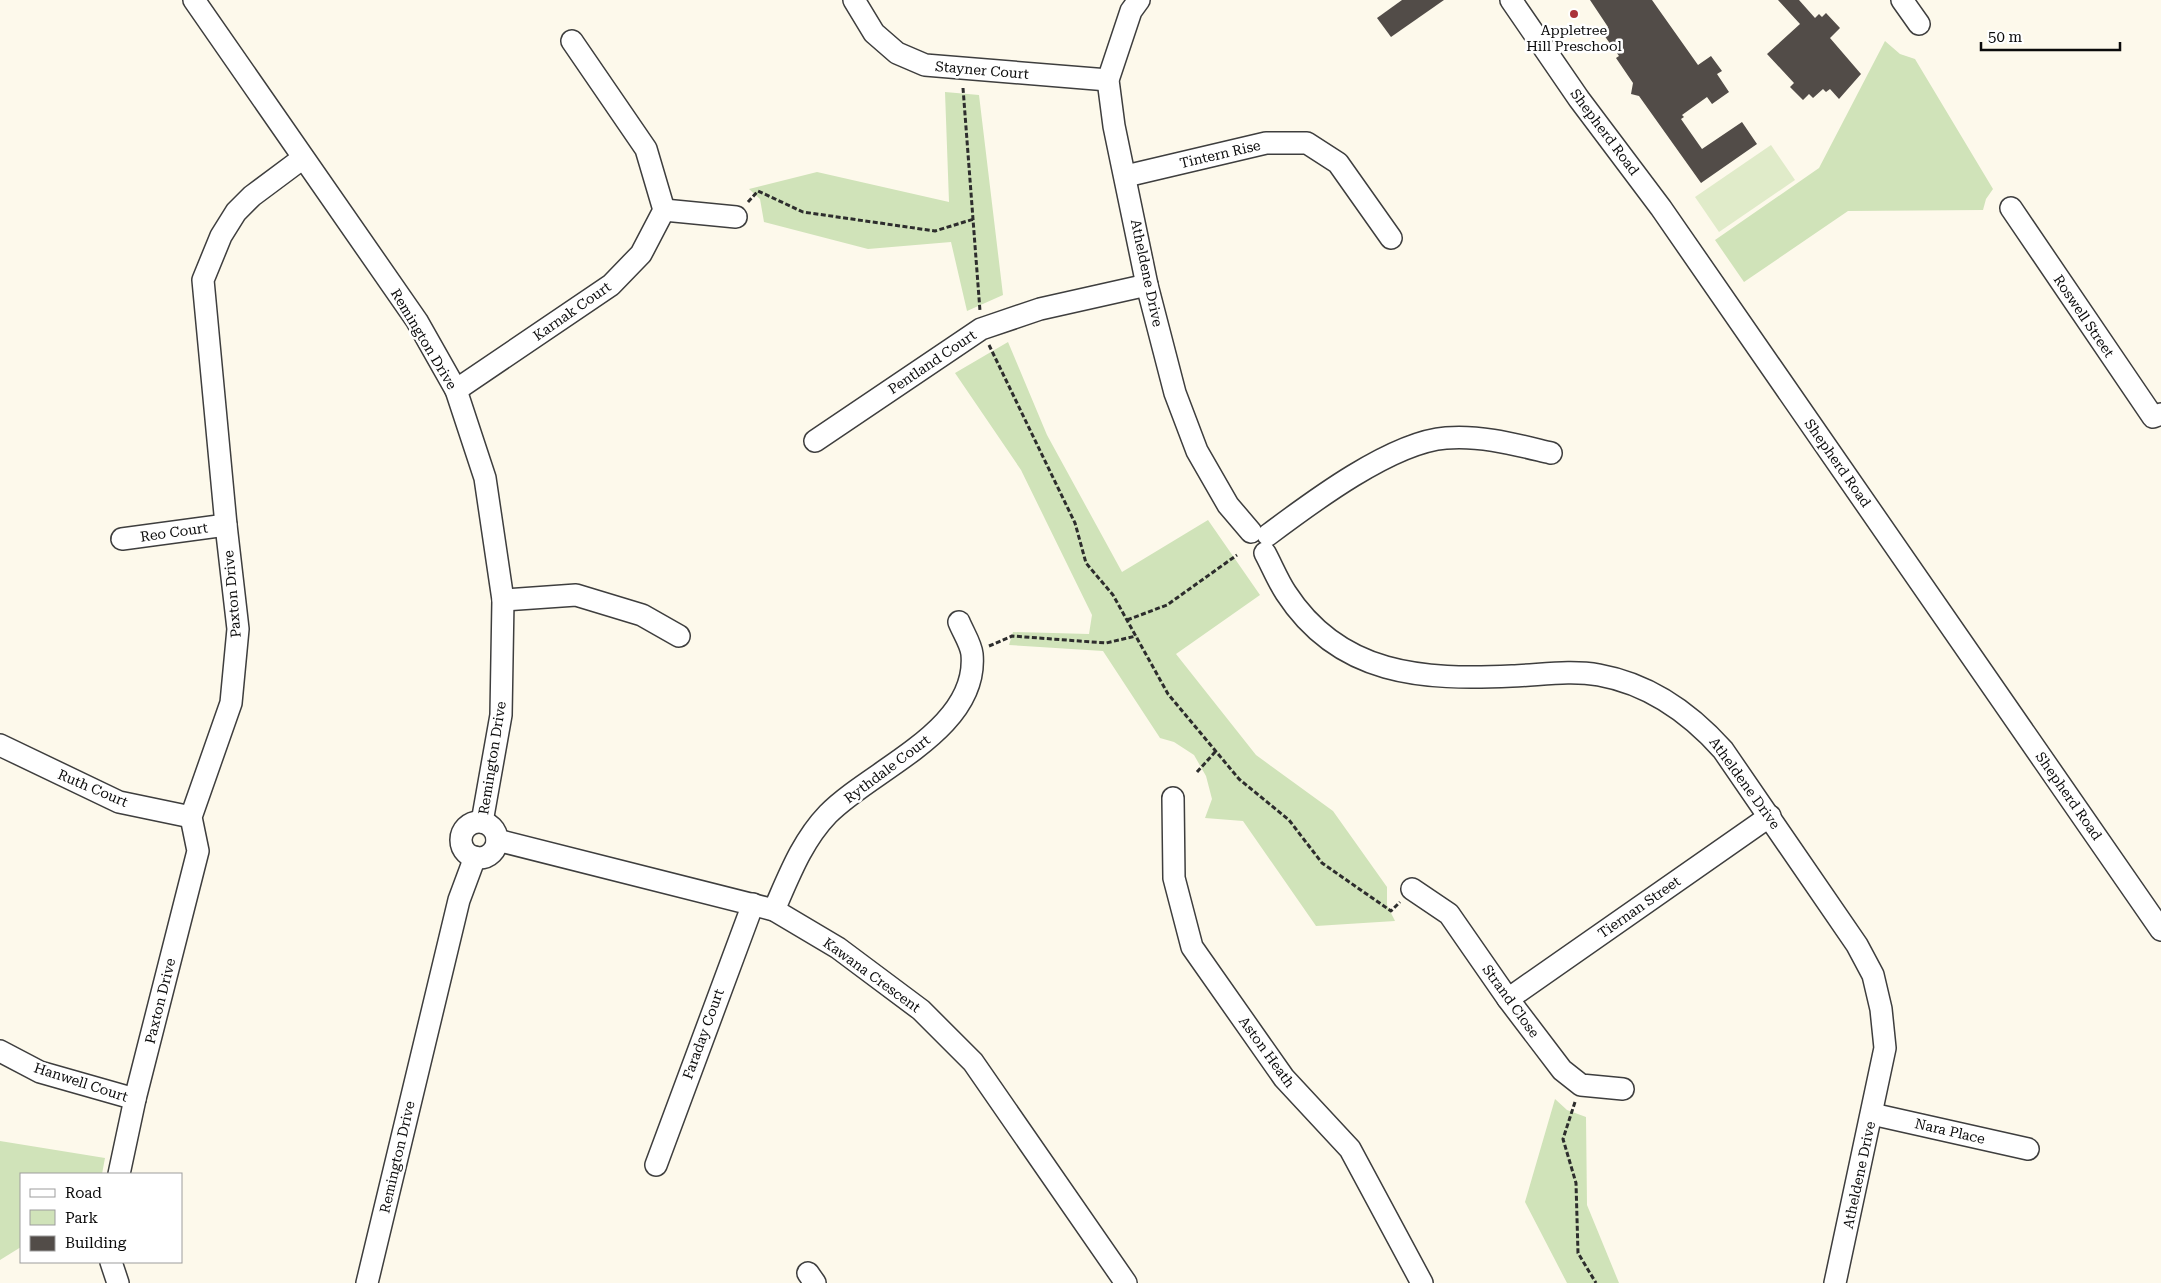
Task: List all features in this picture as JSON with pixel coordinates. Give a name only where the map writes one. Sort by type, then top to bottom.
[{"type":"street","name":"Remington Drive","points":[[194,0],[417,321],[456,390],[485,478],[504,600],[501,714],[482,822]]},
{"type":"street","name":"Stayner Court","points":[[854,0],[874,33],[897,53],[925,65],[961,70],[1108,80]]},
{"type":"street","name":"Atheldene Drive","points":[[1139,0],[1131,11],[1108,80],[1114,126],[1126,176],[1147,285],[1175,393],[1197,451],[1228,505],[1262,540],[1286,593],[1308,620],[1340,646],[1356,656],[1387,669],[1439,678],[1569,673],[1599,675],[1628,683],[1659,696],[1683,712],[1707,732],[1723,750],[1857,944],[1873,975],[1881,1008],[1885,1048],[1835,1283]]},
{"type":"street","name":"Shepherd Road","points":[[1512,0],[1579,99],[1661,208],[2161,930]]},
{"type":"street","points":[[1902,0],[1919,24]]},
{"type":"street","points":[[572,41],[646,148],[664,210],[736,217]]},
{"type":"street","name":"Tintern Rise","points":[[1126,176],[1266,143],[1307,143],[1338,163],[1392,238]]},
{"type":"street","name":"Paxton Drive","points":[[119,1173],[135,1099],[198,851],[190,817],[231,703],[238,629],[226,525],[203,280],[221,236],[236,212],[252,196],[303,158]]},
{"type":"street","name":"Roswell Street","points":[[2011,208],[2152,416],[2161,414]]},
{"type":"street","name":"Karnak Court","points":[[456,390],[478,377],[611,284],[641,254],[664,210]]},
{"type":"street","name":"Pentland Court","points":[[815,441],[981,329],[1040,309],[1147,285]]},
{"type":"street","points":[[1262,540],[1371,464],[1408,448],[1445,438],[1486,439],[1551,453]]},
{"type":"street","name":"Reo Court","points":[[122,539],[226,525]]},
{"type":"street","points":[[504,600],[576,595],[642,615],[679,636]]},
{"type":"street","name":"Rythdale Court","points":[[774,910],[810,836],[828,814],[856,790],[932,737],[960,701],[970,677],[972,653],[959,622]]},
{"type":"street","name":"Ruth Court","points":[[0,745],[119,802],[190,817]]},
{"type":"street","name":"Aston Heath","points":[[1173,798],[1174,878],[1192,947],[1284,1078],[1350,1149],[1422,1283]]},
{"type":"street","name":"Tiernan Street","points":[[1508,998],[1770,816]]},
{"type":"street","points":[[482,822],[493,828],[497,840],[493,852],[488,855],[475,857],[465,850],[462,844],[463,834],[470,824],[482,822]]},
{"type":"street","name":"Kawana Crescent","points":[[497,840],[774,910],[838,948],[920,1010],[973,1062],[1120,1281]]},
{"type":"street","name":"Remington Drive","points":[[367,1283],[459,900],[475,857]]},
{"type":"street","name":"Strand Close","points":[[1412,889],[1450,914],[1508,998],[1562,1070],[1581,1085]]},
{"type":"street","name":"Faraday Court","points":[[656,1165],[753,904]]},
{"type":"street","name":"Hanwell Court","points":[[0,1051],[40,1072],[135,1099]]},
{"type":"street","points":[[1581,1085],[1623,1089]]},
{"type":"street","name":"Nara Place","points":[[1872,1114],[2028,1149]]},
{"type":"street","points":[[111,1263],[118,1283]]},
{"type":"path","points":[[961,70],[981,329],[1075,523],[1086,563],[1113,595],[1168,694],[1239,779],[1289,820],[1322,863],[1391,911],[1412,889]]},
{"type":"path","points":[[736,217],[758,191],[803,212],[935,231],[974,219]]},
{"type":"path","points":[[1127,620],[1166,605],[1238,555]]},
{"type":"path","points":[[972,653],[1012,636],[1106,643],[1136,636]]},
{"type":"path","points":[[1197,772],[1216,751]]},
{"type":"path","points":[[1581,1085],[1563,1139],[1576,1183],[1578,1253],[1596,1283]]},
{"type":"green space","points":[[1885,41],[1900,54],[1915,59],[1993,189],[1986,199],[1983,210],[1848,211],[1744,282],[1715,240],[1819,168]]},
{"type":"green space","points":[[945,92],[979,95],[1003,295],[967,311],[951,242],[868,249],[764,222],[760,199],[749,189],[817,172],[949,202]]},
{"type":"green space","points":[[1771,145],[1795,180],[1719,232],[1695,197]]},
{"type":"green space","points":[[1008,342],[1047,435],[1122,572],[1208,520],[1260,595],[1176,654],[1256,755],[1333,811],[1387,887],[1387,905],[1395,921],[1316,926],[1243,821],[1205,818],[1212,799],[1206,776],[1194,755],[1174,742],[1160,738],[1103,651],[1009,645],[1013,632],[1089,634],[1092,615],[1021,470],[955,373]]},
{"type":"green space","points":[[1555,1099],[1567,1110],[1586,1117],[1587,1205],[1619,1283],[1567,1283],[1525,1202]]},
{"type":"green space","points":[[0,1141],[105,1158],[102,1173],[20,1173],[20,1248],[0,1260]]},
{"type":"building","points":[[1402,0],[1444,0],[1391,37],[1377,18]]},
{"type":"building","points":[[1590,0],[1652,0],[1698,65],[1711,56],[1722,71],[1717,74],[1729,92],[1712,104],[1707,97],[1682,115],[1684,117],[1681,119],[1702,149],[1742,122],[1757,144],[1701,183],[1639,96],[1631,94],[1633,83],[1616,58],[1619,56],[1601,31],[1608,27]]},
{"type":"building","points":[[1778,0],[1799,0],[1815,18],[1819,14],[1822,17],[1826,13],[1840,28],[1830,38],[1861,74],[1839,99],[1830,89],[1826,92],[1823,89],[1813,98],[1809,94],[1803,100],[1790,87],[1794,83],[1767,54],[1800,24]]},
{"type":"place","name":"Appletree Hill Preschool","points":[[1574,14]]}]
